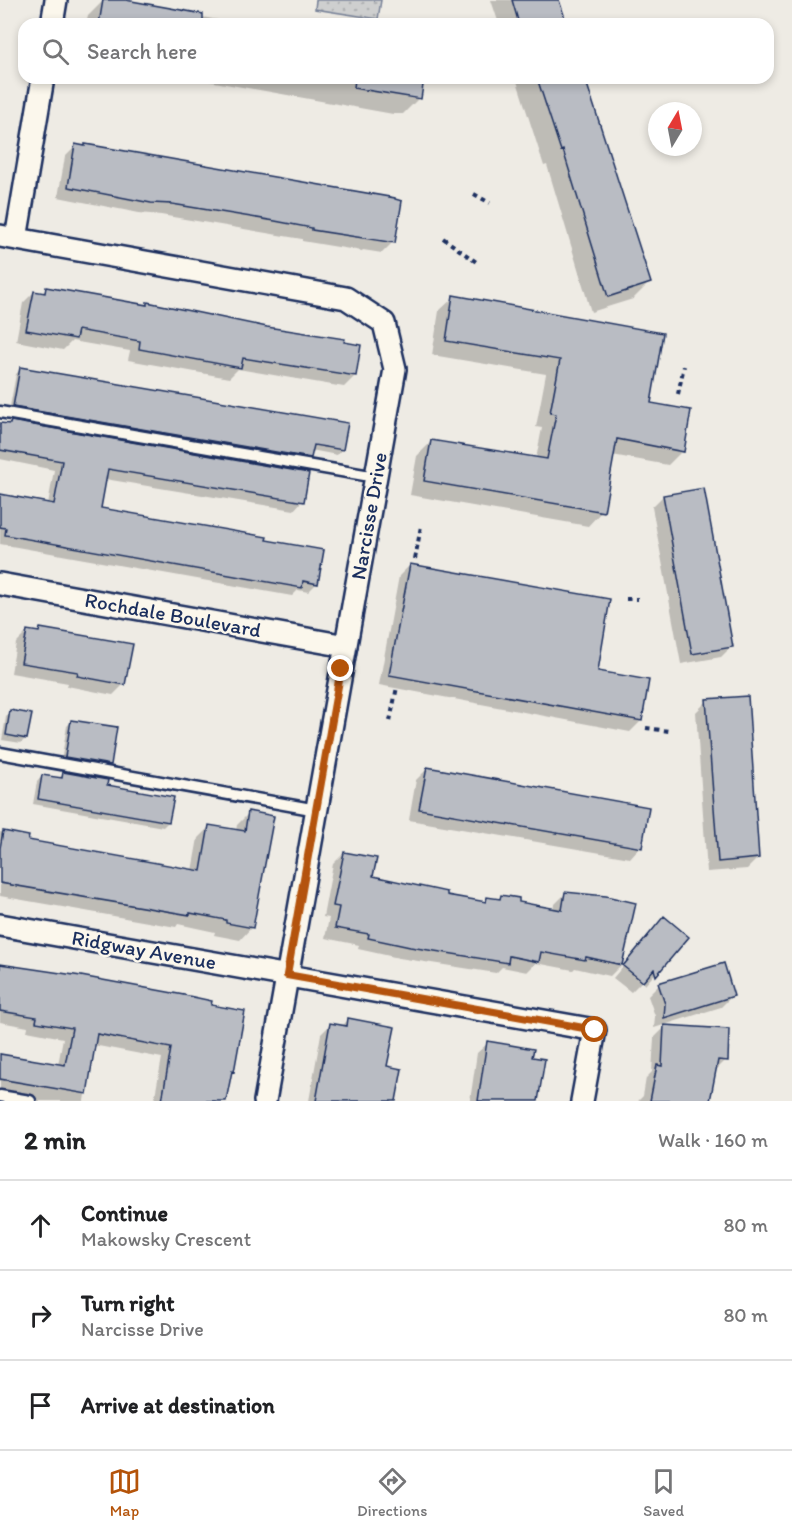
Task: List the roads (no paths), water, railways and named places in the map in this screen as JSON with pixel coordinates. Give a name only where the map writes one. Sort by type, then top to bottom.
[{"type":"street","points":[[53,18],[56,0]]},
{"type":"street","points":[[8,237],[42,84]]},
{"type":"street","name":"Narcisse Drive","points":[[8,237],[346,298],[384,323],[395,369],[265,1101]]},
{"type":"street","name":"Rochdale Boulevard","points":[[0,584],[345,646]]},
{"type":"street","name":"Ridgway Avenue","points":[[0,925],[595,1030],[582,1101]]},
{"type":"lane","points":[[0,412],[375,477]]},
{"type":"lane","points":[[0,753],[317,810]]},
{"type":"lane","points":[[0,1096],[30,1101]]}]
